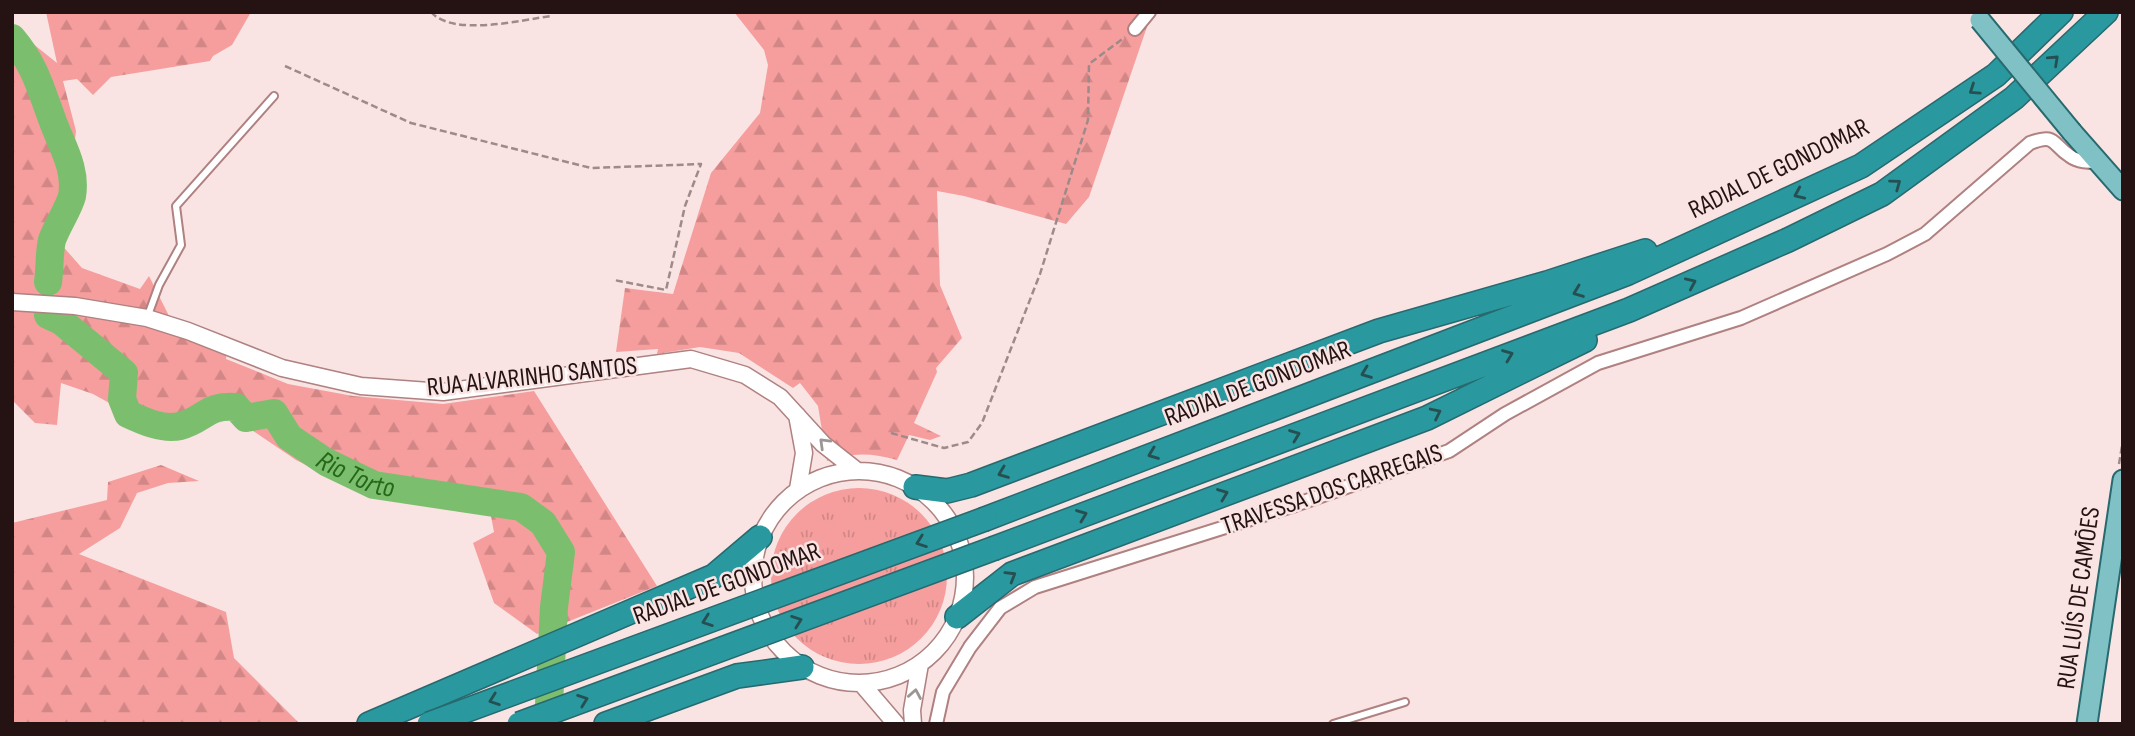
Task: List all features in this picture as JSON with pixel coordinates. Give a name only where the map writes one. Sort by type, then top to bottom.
[{"type":"highway","name":"RADIAL DE GONDOMAR","points":[[429,724],[985,519],[1628,273],[1861,166],[1996,75],[2061,12]]},
{"type":"highway","points":[[519,724],[1629,310],[1788,240],[1882,194],[2014,98],[2106,12]]},
{"type":"highway","points":[[915,487],[947,491],[971,485],[1379,331],[1547,283],[1730,225]]},
{"type":"highway","points":[[957,617],[1012,574],[1427,418],[1584,341],[1629,310]]},
{"type":"highway","points":[[369,724],[714,576],[760,537]]},
{"type":"highway","points":[[607,724],[737,676],[802,667]]},
{"type":"main road","points":[[1977,16],[2122,189]]},
{"type":"main road","name":"RUA LUÍS DE CAMÕES","points":[[2087,724],[2123,481]]},
{"type":"street","points":[[1135,29],[1149,12]]},
{"type":"street","name":"TRAVESSA DOS CARREGAIS","points":[[936,724],[943,692],[970,647],[1000,608],[1035,587],[1295,505],[1449,451],[1505,414],[1598,363],[1741,318],[1916,239],[2030,143],[2044,138],[2055,140],[2069,156],[2085,162],[2098,162]]},
{"type":"street","name":"RUA ALVARINHO SANTOS","points":[[12,302],[75,306],[147,318],[282,368],[361,386],[443,392],[691,359],[745,375],[780,397],[823,444],[856,470]]},
{"type":"street","points":[[796,412],[804,453],[798,489]]},
{"type":"street","points":[[856,470],[877,472],[897,477],[915,487],[932,500],[946,516],[959,544],[965,574],[957,617],[936,650],[901,675],[861,683],[830,679],[802,667],[772,638],[755,600],[754,558],[769,519],[798,489],[816,479],[836,473],[856,470]]},
{"type":"street","points":[[912,724],[920,664]]},
{"type":"street","points":[[861,683],[896,724]]},
{"type":"lane","points":[[147,318],[159,285],[181,245],[176,206],[274,96]]},
{"type":"lane","points":[[1333,724],[1405,702]]},
{"type":"path","points":[[431,12],[437,19],[474,26],[551,16]]},
{"type":"path","points":[[891,433],[944,448],[968,442],[982,423],[1040,274],[1088,121],[1089,64],[1135,29]]},
{"type":"path","points":[[285,66],[411,123],[591,167],[701,164],[685,206],[666,290],[614,280]]},
{"type":"green space","points":[[46,12],[251,12],[232,45],[213,56],[210,61],[111,77],[93,95],[77,79],[63,81],[76,131],[69,192],[52,234],[82,268],[140,289],[149,276],[178,334],[227,350],[226,359],[288,384],[353,396],[443,404],[534,391],[657,586],[537,634],[494,603],[473,543],[494,532],[491,516],[502,499],[377,481],[340,482],[296,460],[225,412],[178,432],[160,432],[153,428],[125,424],[113,405],[93,394],[61,383],[57,425],[35,423],[12,400],[12,27],[57,63]]},
{"type":"green space","points":[[734,12],[1152,12],[1089,197],[1066,224],[937,191],[940,285],[962,338],[936,368],[937,372],[914,423],[941,436],[930,440],[909,435],[897,460],[862,454],[827,461],[818,406],[800,383],[793,388],[739,353],[700,347],[657,354],[658,349],[616,352],[625,288],[673,294],[711,173],[760,113],[768,65],[764,50]]},
{"type":"green space","points":[[161,465],[199,481],[168,483],[137,493],[120,528],[79,554],[226,612],[234,658],[300,724],[12,724],[12,523],[107,500],[108,482]]},
{"type":"green space","points":[[859,488],[893,494],[921,514],[941,542],[947,576],[941,610],[921,638],[893,658],[859,664],[825,658],[797,638],[777,610],[771,576],[777,542],[797,514],[825,494]]},
{"type":"waterway","name":"Rio Torto","points":[[12,38],[36,77],[72,176],[72,196],[52,240],[48,282]]},
{"type":"waterway","name":"Rio Torto","points":[[48,315],[61,321],[124,373],[122,399],[128,414],[160,426],[174,427],[218,408],[236,407],[246,418],[274,413],[289,437],[326,462],[374,485],[521,507],[543,523],[561,552],[554,607],[548,724]]}]
